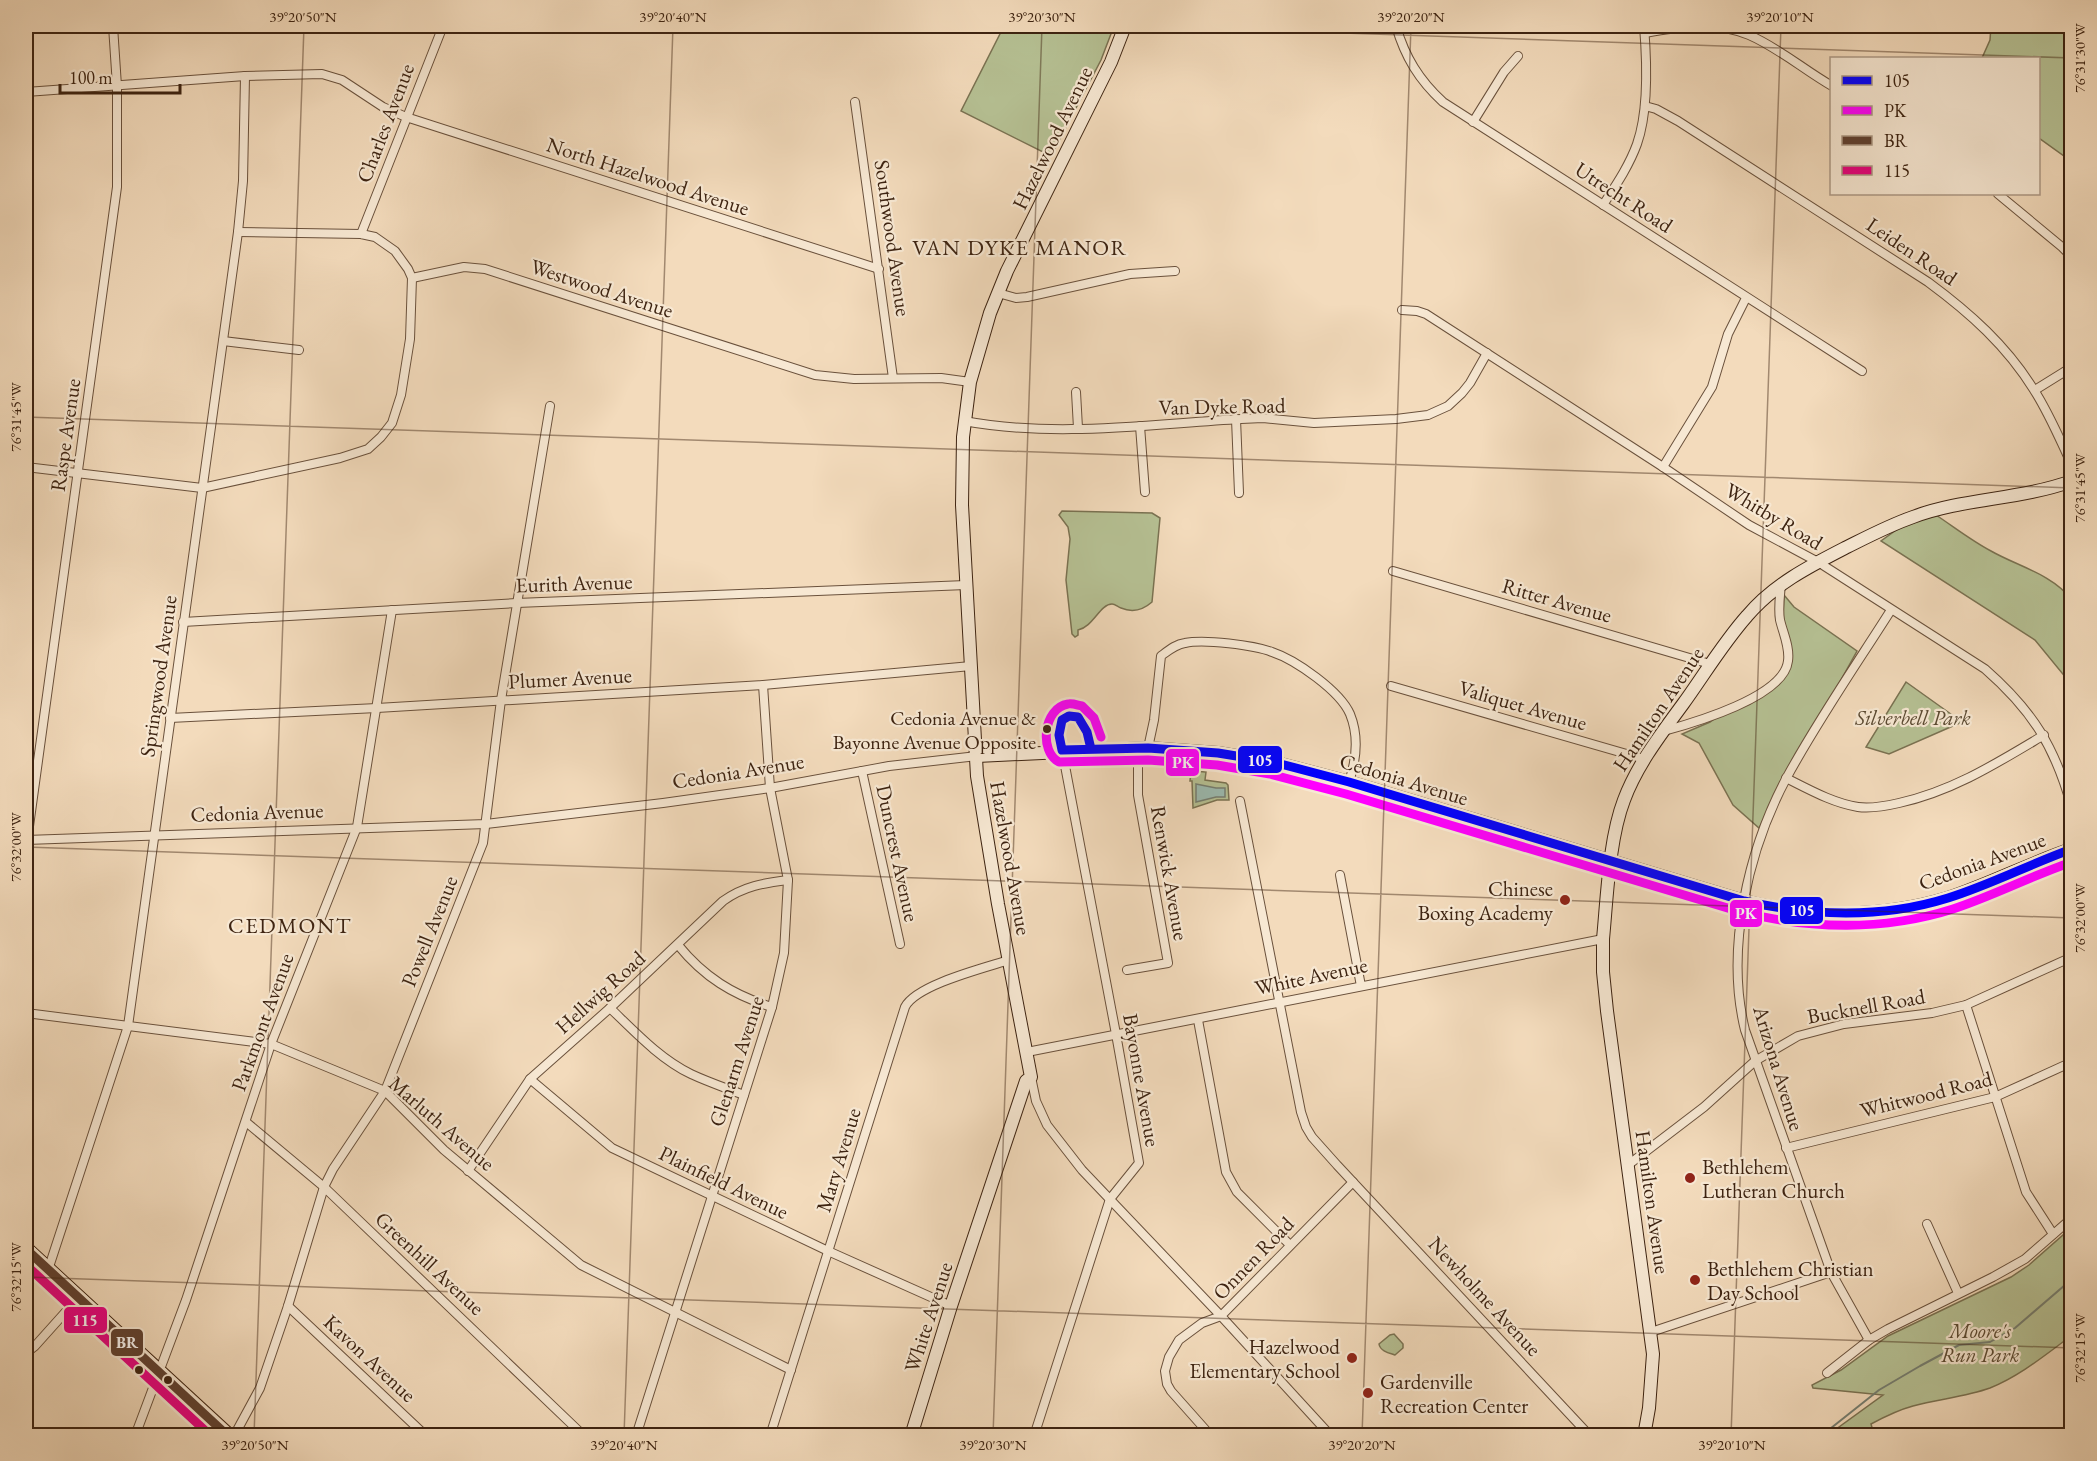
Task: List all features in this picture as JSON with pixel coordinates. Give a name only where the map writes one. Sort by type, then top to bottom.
[{"type":"main road","points":[[26,1249],[229,1436]]},
{"type":"street","name":"Raspe Avenue","points":[[26,843],[117,187],[117,86],[113,26]]},
{"type":"street","name":"Charles Avenue","points":[[361,234],[443,26]]},
{"type":"street","name":"Hazelwood Avenue","points":[[1125,26],[1111,62],[998,293],[982,335],[970,382],[964,421],[962,505],[981,802],[1031,1077],[1036,1101],[1047,1125],[1082,1170],[1331,1436]]},
{"type":"street","name":"Utrecht Road","points":[[1396,26],[1419,78],[1443,102],[1862,371]]},
{"type":"street","points":[[1603,205],[1621,178],[1633,154],[1642,126],[1645,106],[1645,29],[1697,27],[1736,31],[1770,46],[1830,86]]},
{"type":"street","points":[[1473,122],[1504,72],[1518,56]]},
{"type":"street","name":"North Hazelwood Avenue","points":[[26,92],[245,76],[308,74],[332,76],[354,87],[383,107],[406,117],[879,269]]},
{"type":"street","name":"Springwood Avenue","points":[[48,1270],[128,1026],[238,232],[243,181],[245,76]]},
{"type":"street","name":"Southwood Avenue","points":[[855,102],[893,378]]},
{"type":"street","name":"Leiden Road","points":[[1645,106],[1656,109],[1678,121],[1928,282],[1962,307],[2013,359],[2035,390],[2072,465]]},
{"type":"street","points":[[1999,195],[2072,257]]},
{"type":"street","points":[[26,468],[202,488],[340,458],[368,448],[375,443],[392,423],[401,395],[410,339],[412,278],[408,268],[395,251],[375,237],[361,234],[238,232]]},
{"type":"street","name":"Westwood Avenue","points":[[412,278],[453,268],[485,269],[808,374],[839,379],[941,378],[970,382]]},
{"type":"street","points":[[998,293],[1016,298],[1027,297],[1130,274],[1175,271]]},
{"type":"street","points":[[1663,467],[1712,387],[1728,334],[1746,298]]},
{"type":"street","name":"Whitby Road","points":[[1402,310],[1426,314],[1749,525],[1818,562],[1985,669],[2020,704],[2044,735],[2058,763],[2072,808]]},
{"type":"street","points":[[223,341],[299,350]]},
{"type":"street","name":"Van Dyke Road","points":[[964,421],[1017,428],[1078,428],[1263,418],[1314,423],[1428,415],[1448,406],[1462,393],[1487,353]]},
{"type":"street","points":[[2035,390],[2072,367]]},
{"type":"street","points":[[1076,392],[1078,428]]},
{"type":"street","name":"Powell Avenue","points":[[234,1436],[260,1388],[324,1188],[333,1169],[385,1091],[483,843],[501,700],[550,406]]},
{"type":"street","points":[[1236,419],[1239,493]]},
{"type":"street","points":[[1140,426],[1145,492]]},
{"type":"street","name":"Hamilton Avenue","points":[[1644,1436],[1653,1354],[1605,990],[1603,939],[1615,831],[1623,801],[1644,759],[1710,664],[1747,616],[1781,584],[1818,562],[1894,524],[1928,512],[2033,493],[2072,481]]},
{"type":"street","name":"Ritter Avenue","points":[[1393,571],[1710,664]]},
{"type":"street","points":[[1664,731],[1698,722],[1744,702],[1781,676],[1788,662],[1780,618],[1781,584]]},
{"type":"street","name":"Eurith Avenue","points":[[183,622],[517,603],[966,585]]},
{"type":"street","name":"Parkmont Avenue","points":[[135,1436],[160,1372],[271,1044],[357,827],[392,610]]},
{"type":"street","name":"Arizona Avenue","points":[[1869,1340],[1831,1272],[1755,1061],[1743,1022],[1738,959],[1744,901],[1767,825],[1786,778],[1891,610]]},
{"type":"street","points":[[1143,748],[1154,720],[1161,656],[1172,648],[1186,643],[1251,647],[1275,653],[1306,671],[1344,704],[1351,716],[1356,749],[1349,782]]},
{"type":"street","name":"Plumer Avenue","points":[[170,718],[763,685],[971,666]]},
{"type":"street","name":"Glenarm Avenue","points":[[636,1436],[772,1007],[784,953],[788,880],[770,788],[763,685]]},
{"type":"street","name":"Valiquet Avenue","points":[[1391,686],[1644,759]]},
{"type":"street","points":[[1786,778],[1820,795],[1848,805],[1868,808],[1887,806],[1950,788],[2044,735]]},
{"type":"street","name":"Cedonia Avenue","points":[[26,843],[153,835],[486,824],[770,788],[899,764],[1062,750],[1143,748],[1218,753],[1273,762],[1349,782],[1744,901],[1780,909],[1859,913],[1926,904],[1969,890],[2072,849]]},
{"type":"street","name":"Renwick Avenue","points":[[1127,970],[1168,963],[1138,795],[1143,748]]},
{"type":"street","name":"Bayonne Avenue","points":[[1034,1436],[1110,1199],[1139,1163],[1062,750]]},
{"type":"street","name":"Duncrest Avenue","points":[[862,771],[900,944]]},
{"type":"street","name":"Newholme Avenue","points":[[1240,801],[1300,1112],[1306,1127],[1322,1149],[1590,1436]]},
{"type":"street","points":[[1340,874],[1361,986]]},
{"type":"street","name":"Hellwig Road","points":[[468,1171],[530,1080],[723,901],[737,891],[756,885],[788,880]]},
{"type":"street","name":"White Avenue","points":[[1027,1052],[1603,939]]},
{"type":"street","points":[[678,945],[694,962],[729,991],[750,1001],[772,1007]]},
{"type":"street","name":"Bucknell Road","points":[[1628,1165],[1704,1107],[1755,1061],[1798,1036],[1821,1029],[1870,1020],[1932,1013],[1966,1005],[2072,957]]},
{"type":"street","name":"Mary Avenue","points":[[770,1436],[900,1019],[909,1000],[933,987],[1009,960]]},
{"type":"street","points":[[1966,1005],[2026,1192],[2054,1234]]},
{"type":"street","points":[[610,1008],[647,1044],[677,1066],[690,1074],[744,1095]]},
{"type":"street","name":"Marluth Avenue","points":[[26,1013],[271,1044],[385,1091],[444,1150],[581,1265],[791,1370]]},
{"type":"street","points":[[1198,1020],[1226,1172],[1237,1192],[1290,1245]]},
{"type":"street","name":"Whitwood Road","points":[[1786,1148],[1995,1097],[2072,1062]]},
{"type":"street","name":"White Avenue","points":[[911,1436],[951,1306],[1026,1081],[1031,1077]]},
{"type":"street","name":"Plainfield Avenue","points":[[530,1080],[612,1148],[706,1191],[711,1197],[951,1306]]},
{"type":"street","name":"Greenhill Avenue","points":[[246,1122],[324,1188],[584,1436]]},
{"type":"street","name":"Onnen Road","points":[[1210,1436],[1167,1384],[1166,1366],[1173,1348],[1179,1340],[1202,1323],[1221,1316],[1353,1182]]},
{"type":"street","points":[[1827,1373],[1869,1340],[2025,1259],[2072,1218]]},
{"type":"street","points":[[1927,1224],[1958,1293]]},
{"type":"street","points":[[1651,1332],[1831,1272]]},
{"type":"street","points":[[26,1353],[78,1298]]},
{"type":"street","name":"Kavon Avenue","points":[[288,1306],[426,1436]]},
{"type":"green space","points":[[1004,26],[1114,26],[1101,60],[1051,156],[961,111]]},
{"type":"green space","points":[[1991,26],[2071,26],[2071,161],[2040,139],[2040,57],[1982,57],[1990,40]]},
{"type":"green space","points":[[1062,511],[1152,513],[1160,518],[1152,602],[1141,609],[1134,610],[1125,610],[1113,604],[1108,605],[1088,625],[1078,630],[1078,635],[1075,637],[1072,634],[1066,580],[1070,539],[1068,527],[1059,515]]},
{"type":"green space","points":[[1936,515],[1984,547],[2054,583],[2071,599],[2071,684],[2035,640],[1881,541],[1906,523]]},
{"type":"green space","points":[[1784,595],[1794,607],[1857,651],[1759,828],[1733,805],[1699,743],[1682,734],[1710,722],[1733,705],[1780,681],[1791,648],[1783,617]]},
{"type":"green space","name":"Silverbell Park","points":[[1906,682],[1962,722],[1889,754],[1866,747]]},
{"type":"green space","points":[[1191,771],[1206,772],[1205,780],[1226,783],[1229,800],[1217,800],[1193,808]]},
{"type":"green space","name":"Moore's Run Park","points":[[2071,1228],[2071,1336],[2022,1371],[1990,1388],[1897,1412],[1871,1424],[1874,1435],[1828,1435],[1883,1395],[1813,1388],[1812,1385],[1841,1370],[1888,1336],[2011,1277],[2029,1265]]},
{"type":"green space","points":[[1394,1334],[1403,1344],[1403,1348],[1395,1355],[1383,1350],[1379,1344]]},
{"type":"water","points":[[1196,784],[1225,788],[1225,797],[1196,802]]},
{"type":"waterway","points":[[1821,1436],[1879,1390],[1920,1366],[1959,1345],[1990,1342],[2015,1328],[2072,1279]]},
{"type":"transit line","name":"PK","points":[[1101,737],[1094,718],[1082,706],[1068,704],[1053,713],[1049,721],[1046,740],[1048,749],[1059,762],[1148,760],[1217,765],[1270,774],[1346,794],[1741,912],[1794,922],[1874,924],[1927,916],[1968,904],[2072,862]]},
{"type":"transit line","name":"105","points":[[1091,749],[1087,732],[1078,717],[1069,716],[1062,720],[1059,735],[1062,750],[1148,748],[1218,753],[1273,762],[1349,782],[1744,901],[1795,910],[1872,912],[1923,905],[1964,893],[2072,849]]},
{"type":"transit line","name":"BR","points":[[26,1249],[228,1436]]},
{"type":"transit line","name":"115","points":[[26,1265],[211,1436]]},
{"type":"place","name":"Cedonia Avenue & Bayonne Avenue Opposite","points":[[1047,729]]},
{"type":"place","name":"Chinese Boxing Academy","points":[[1565,900]]},
{"type":"place","name":"Bethlehem Lutheran Church","points":[[1690,1178]]},
{"type":"place","name":"Bethlehem Christian Day School","points":[[1695,1280]]},
{"type":"place","name":"Hazelwood Elementary School","points":[[1352,1358]]},
{"type":"place","name":"Gardenville Recreation Center","points":[[1368,1393]]},
{"type":"district","name":"VAN DYKE MANOR","points":[[1020,247]]},
{"type":"district","name":"CEDMONT","points":[[290,925]]}]
